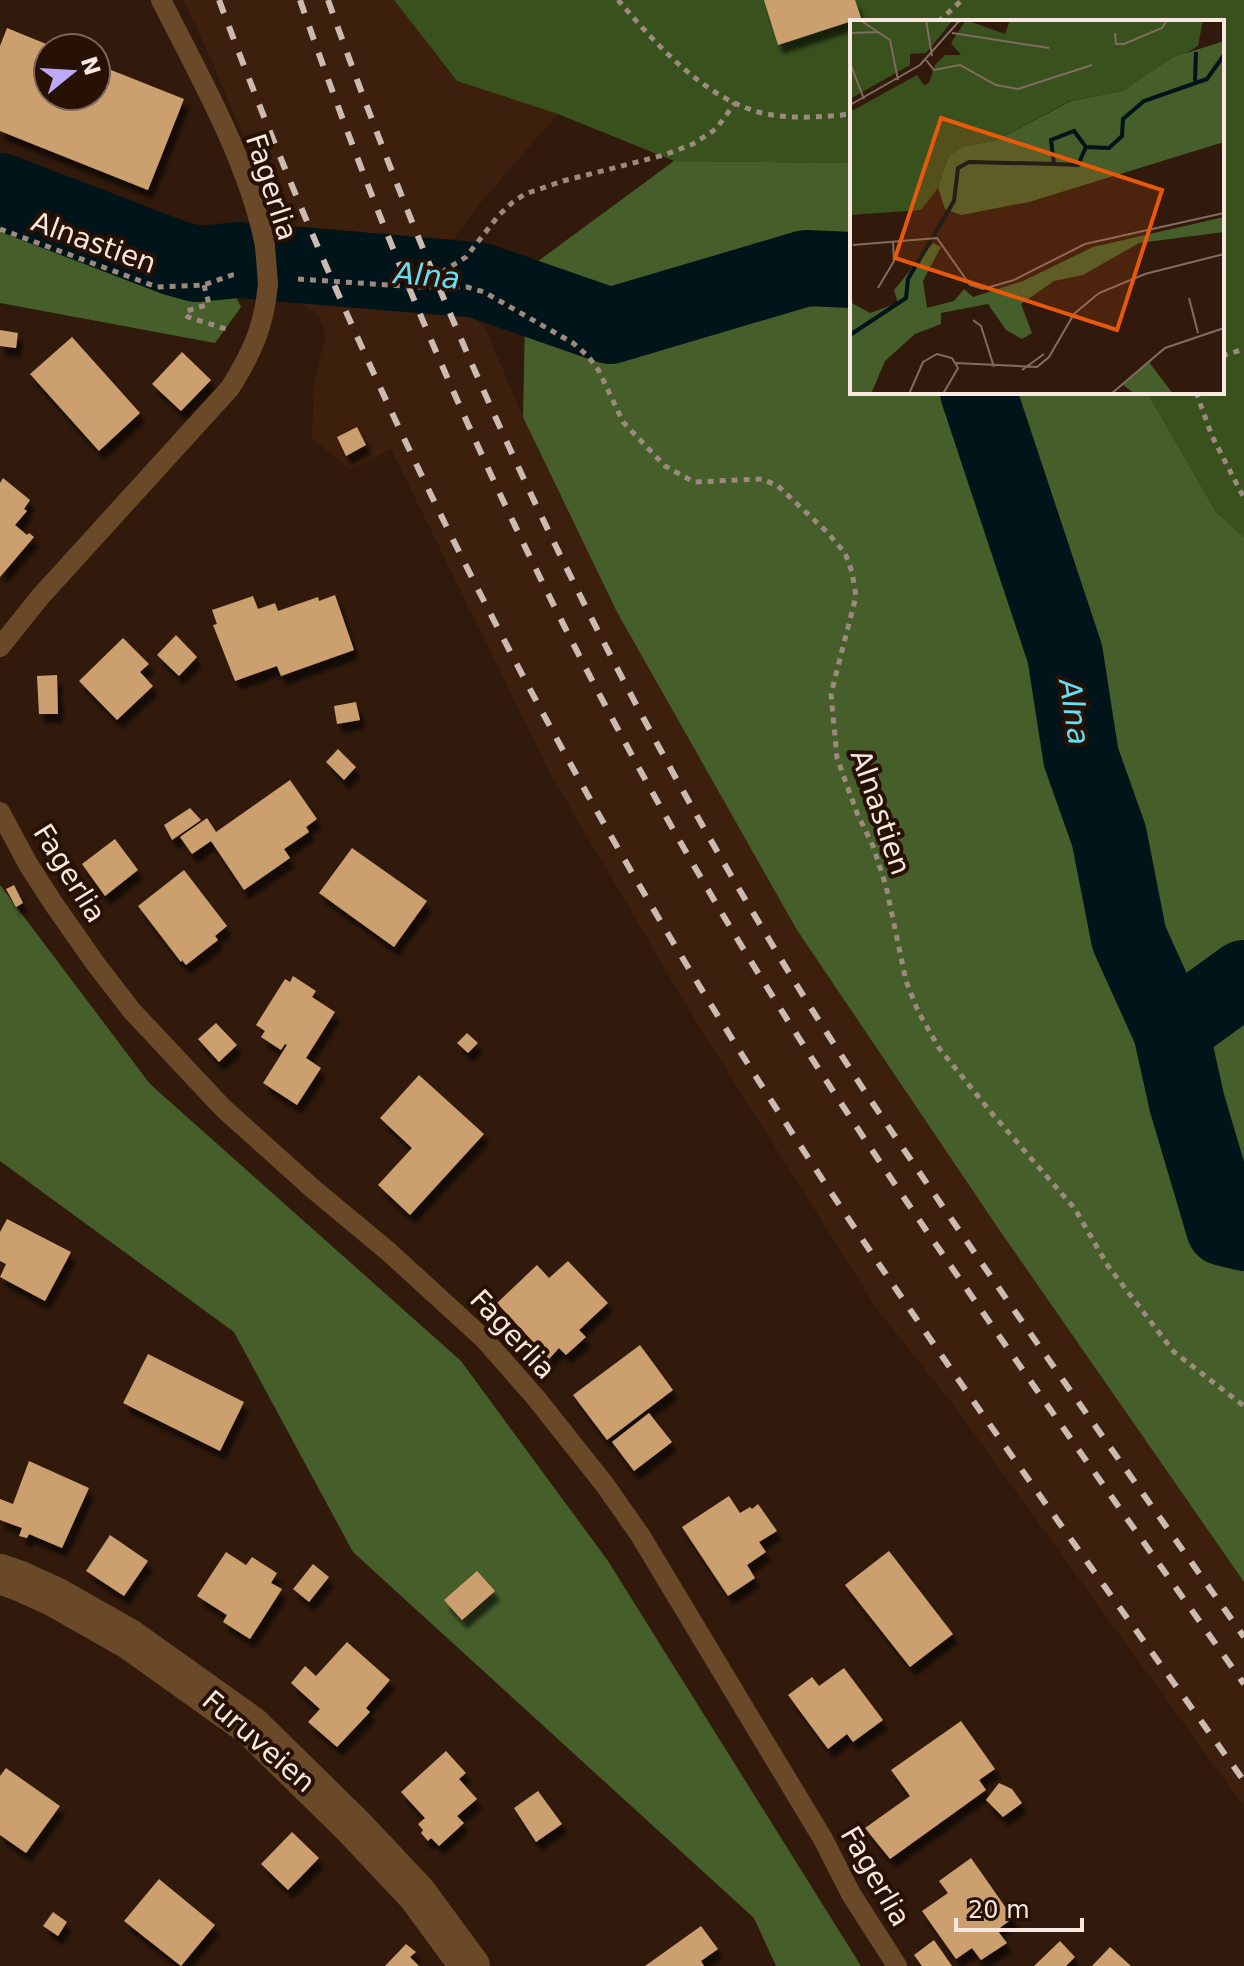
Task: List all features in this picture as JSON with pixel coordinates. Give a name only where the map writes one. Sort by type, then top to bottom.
[{"type":"street","name":"Furuveien","points":[[0,1574],[55,1597],[129,1639],[251,1726],[417,1894],[470,1966]]},
{"type":"lane","name":"Fagerlia","points":[[0,647],[40,597],[230,388],[248,360],[265,314],[268,284],[265,246],[256,209],[236,157],[161,0]]},
{"type":"lane","name":"Fagerlia","points":[[0,812],[53,903],[141,1021],[223,1108],[484,1339],[605,1485],[640,1535],[823,1839],[851,1894],[897,1966]]},
{"type":"path","points":[[618,0],[643,29],[696,79],[735,103],[761,113],[783,116],[850,114]]},
{"type":"path","points":[[940,20],[962,0]]},
{"type":"path","points":[[419,287],[466,257],[499,215],[525,194],[693,144],[716,129],[735,103]]},
{"type":"path","name":"Alnastien","points":[[0,229],[157,287],[204,285],[232,275],[248,276]]},
{"type":"path","name":"Alnastien","points":[[294,279],[467,287],[484,292],[573,343],[588,356],[599,371],[623,422],[665,466],[694,482],[762,479],[778,486],[845,553],[856,596],[831,694],[837,758],[886,886],[906,981],[918,1011],[939,1048],[1075,1209],[1108,1266],[1174,1352],[1244,1406]]},
{"type":"path","points":[[204,285],[209,304],[185,314],[237,333]]},
{"type":"path","points":[[1224,355],[1244,349]]},
{"type":"path","points":[[1197,394],[1212,436],[1244,498]]},
{"type":"shaded area","points":[[183,0],[394,0],[457,81],[558,114],[455,237],[439,251],[463,311],[485,327],[523,417],[797,930],[998,1228],[1244,1582],[1244,1807],[954,1406],[877,1309],[697,1023],[551,775],[391,449],[351,469],[312,439],[314,383],[326,335],[318,315],[294,300],[287,285],[272,192]]},
{"type":"green space","points":[[394,0],[1244,0],[1244,537],[1216,512],[1148,394],[1224,394],[1224,20],[850,20],[850,163],[674,161],[558,114],[457,81]]},
{"type":"green space","points":[[674,161],[850,163],[850,394],[1148,394],[1216,512],[1244,537],[1244,1582],[998,1228],[797,930],[617,612],[523,417],[526,270]]},
{"type":"green space","points":[[0,194],[125,251],[222,268],[241,307],[215,343],[0,303]]},
{"type":"green space","points":[[0,885],[150,1084],[461,1361],[608,1561],[861,1966],[776,1966],[754,1918],[353,1552],[234,1332],[0,1161]]},
{"type":"building","points":[[764,0],[855,0],[861,18],[778,45]]},
{"type":"building","points":[[7,28],[32,38],[32,112],[112,112],[112,70],[184,99],[148,190],[0,131],[0,46]]},
{"type":"building","points":[[0,330],[18,333],[16,348],[0,346]]},
{"type":"building","points":[[72,337],[140,413],[99,451],[30,374]]},
{"type":"building","points":[[182,352],[211,380],[181,411],[152,384]]},
{"type":"building","points":[[357,427],[366,445],[346,456],[337,437]]},
{"type":"building","points":[[3,478],[30,500],[24,509],[27,511],[15,525],[34,537],[0,577],[0,483]]},
{"type":"building","points":[[335,595],[354,650],[281,676],[277,666],[235,681],[213,625],[217,624],[212,610],[253,596],[258,609],[275,603],[278,611],[318,597],[319,601]]},
{"type":"building","points":[[176,635],[197,657],[179,676],[157,655]]},
{"type":"building","points":[[123,638],[149,664],[140,672],[153,686],[117,720],[79,681]]},
{"type":"building","points":[[57,675],[58,714],[39,714],[37,676]]},
{"type":"building","points":[[356,702],[360,720],[337,724],[334,706]]},
{"type":"building","points":[[338,749],[356,767],[344,780],[326,762]]},
{"type":"building","points":[[290,780],[317,819],[306,827],[309,832],[284,849],[290,858],[244,890],[211,841],[192,854],[180,837],[207,818],[216,832]]},
{"type":"building","points":[[190,808],[201,820],[172,840],[164,825]]},
{"type":"building","points":[[115,839],[138,870],[105,896],[82,864]]},
{"type":"building","points":[[352,848],[427,901],[394,947],[319,893]]},
{"type":"building","points":[[184,870],[227,926],[215,936],[218,940],[186,965],[138,906]]},
{"type":"building","points":[[14,885],[23,903],[16,907],[6,889]]},
{"type":"building","points":[[293,976],[316,991],[312,997],[335,1012],[306,1058],[321,1068],[297,1105],[263,1083],[287,1045],[281,1050],[261,1037],[265,1031],[256,1025],[285,979],[290,982]]},
{"type":"building","points":[[216,1023],[237,1045],[219,1062],[198,1039]]},
{"type":"building","points":[[467,1033],[478,1043],[468,1053],[457,1043]]},
{"type":"building","points":[[419,1075],[484,1134],[410,1215],[378,1185],[412,1148],[380,1118]]},
{"type":"building","points":[[7,1219],[71,1252],[45,1301],[0,1277],[6,1264],[0,1261],[0,1232]]},
{"type":"building","points":[[568,1261],[608,1303],[579,1330],[586,1337],[566,1355],[559,1348],[549,1359],[497,1303],[537,1265],[549,1278]]},
{"type":"building","points":[[640,1345],[673,1390],[607,1440],[573,1395]]},
{"type":"building","points":[[148,1354],[244,1402],[220,1451],[123,1403]]},
{"type":"building","points":[[649,1413],[672,1442],[634,1471],[612,1442]]},
{"type":"building","points":[[29,1461],[89,1488],[62,1548],[29,1534],[27,1538],[19,1536],[22,1528],[0,1520],[0,1499],[13,1504]]},
{"type":"building","points":[[729,1496],[740,1513],[758,1504],[777,1531],[759,1542],[766,1552],[747,1565],[755,1578],[728,1596],[682,1527]]},
{"type":"building","points":[[110,1535],[148,1561],[124,1596],[86,1571]]},
{"type":"building","points":[[889,1551],[953,1634],[910,1667],[845,1585]]},
{"type":"building","points":[[226,1552],[246,1565],[252,1557],[277,1573],[271,1583],[282,1589],[250,1639],[223,1622],[227,1615],[197,1596]]},
{"type":"building","points":[[313,1564],[329,1577],[309,1602],[293,1589]]},
{"type":"building","points":[[477,1571],[495,1591],[462,1620],[444,1600]]},
{"type":"building","points":[[347,1642],[390,1680],[366,1708],[370,1712],[337,1747],[308,1722],[320,1709],[291,1683],[305,1666],[316,1676]]},
{"type":"building","points":[[844,1668],[883,1720],[853,1742],[847,1734],[828,1749],[788,1695],[812,1677],[819,1686]]},
{"type":"building","points":[[961,1721],[995,1769],[979,1780],[986,1790],[890,1859],[865,1828],[910,1796],[891,1770]]},
{"type":"building","points":[[446,1751],[466,1773],[459,1779],[477,1799],[457,1816],[464,1823],[439,1846],[421,1833],[423,1830],[418,1824],[425,1818],[401,1792]]},
{"type":"building","points":[[6,1768],[60,1806],[26,1853],[0,1835],[0,1776]]},
{"type":"building","points":[[999,1783],[1012,1789],[1022,1803],[1003,1817],[986,1800]]},
{"type":"building","points":[[538,1791],[562,1824],[536,1842],[514,1808]]},
{"type":"building","points":[[292,1832],[319,1858],[288,1890],[261,1864]]},
{"type":"building","points":[[971,1858],[1013,1918],[997,1930],[1007,1943],[981,1960],[972,1948],[956,1959],[922,1911],[948,1893],[939,1881]]},
{"type":"building","points":[[159,1879],[215,1925],[181,1966],[124,1921]]},
{"type":"building","points":[[53,1912],[67,1922],[58,1936],[43,1926]]},
{"type":"building","points":[[701,1926],[718,1949],[701,1961],[704,1966],[645,1966]]},
{"type":"building","points":[[934,1940],[952,1966],[922,1966],[914,1955]]},
{"type":"building","points":[[1060,1941],[1075,1957],[1066,1966],[1034,1966]]},
{"type":"building","points":[[406,1944],[416,1952],[410,1957],[419,1966],[385,1966]]},
{"type":"building","points":[[1110,1947],[1131,1966],[1092,1966]]},
{"type":"waterway","name":"Alna","points":[[0,191],[197,264],[239,260],[478,280],[610,326],[806,268],[850,270]]},
{"type":"waterway","name":"Alna","points":[[979,394],[1065,654],[1081,757],[1109,836],[1129,938],[1171,1031],[1244,978]]},
{"type":"waterway","name":"Alna","points":[[1171,1031],[1187,1103],[1224,1228],[1244,1233]]},
{"type":"railway","points":[[219,0],[322,257],[438,509],[500,633],[634,876],[705,995],[833,1196],[1036,1490],[1244,1781]]},
{"type":"railway","points":[[300,0],[384,226],[479,448],[584,665],[641,771],[732,931],[868,1144],[1244,1684]]},
{"type":"railway","points":[[328,0],[421,244],[525,481],[581,598],[704,828],[795,982],[874,1105],[1015,1312],[1244,1637]]}]
